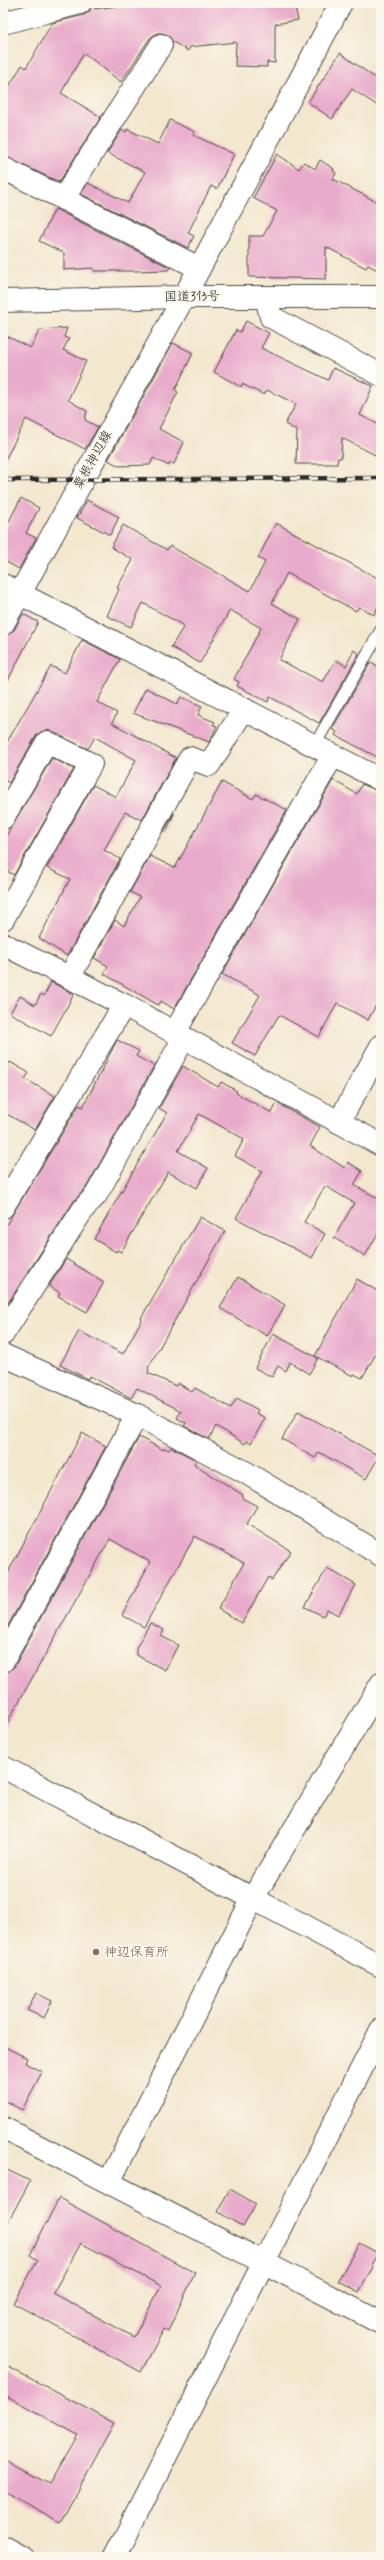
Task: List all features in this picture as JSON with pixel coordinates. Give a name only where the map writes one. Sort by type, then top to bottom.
[{"type":"main road","points":[[3,23],[80,3]]},
{"type":"main road","name":"粟根神辺線","points":[[3,624],[12,589],[184,297],[341,3]]},
{"type":"main road","points":[[63,200],[161,44]]},
{"type":"main road","points":[[3,168],[63,200],[199,268]]},
{"type":"main road","name":"国道313号","points":[[3,301],[184,297],[381,297]]},
{"type":"main road","points":[[266,297],[271,317],[381,375]]},
{"type":"main road","points":[[12,589],[381,780]]},
{"type":"main road","points":[[70,976],[190,758],[209,765],[244,709]]},
{"type":"main road","points":[[3,818],[47,742],[91,764],[3,919]]},
{"type":"main road","points":[[3,1334],[84,1208],[96,1195],[180,1035],[323,750]]},
{"type":"main road","points":[[3,944],[70,976],[381,1144]]},
{"type":"main road","points":[[3,1207],[124,1005]]},
{"type":"main road","points":[[339,1122],[381,1046]]},
{"type":"main road","points":[[3,1355],[137,1415],[245,1472],[381,1555]]},
{"type":"main road","points":[[3,1661],[137,1415]]},
{"type":"main road","points":[[108,2182],[253,1898],[381,1684]]},
{"type":"main road","points":[[3,1767],[381,1966]]},
{"type":"main road","points":[[115,2557],[381,2030]]},
{"type":"main road","points":[[3,2128],[381,2324]]},
{"type":"main road","points":[[3,2546],[21,2557]]},
{"type":"lane","points":[[323,750],[381,630]]},
{"type":"building","points":[[92,3],[94,3],[95,9],[139,3],[294,3],[298,20],[275,24],[275,63],[267,62],[267,67],[235,66],[236,42],[190,47],[188,51],[173,42],[168,35],[157,33],[150,38],[121,82],[84,53],[61,93],[101,117],[59,182],[3,156],[3,96],[22,65],[26,68],[52,23],[84,15],[89,12]]},
{"type":"building","points":[[340,53],[381,82],[381,108],[352,89],[332,119],[308,102]]},
{"type":"building","points":[[170,120],[195,132],[193,135],[234,154],[217,189],[211,186],[188,233],[194,236],[188,248],[81,194],[88,183],[128,203],[145,172],[107,153],[122,130],[126,132],[127,129],[158,144]]},
{"type":"building","points":[[277,154],[299,169],[304,162],[315,169],[320,160],[334,169],[333,171],[336,173],[333,179],[381,204],[381,272],[368,265],[366,268],[326,247],[326,279],[249,277],[249,236],[263,236],[277,211],[253,198]]},
{"type":"building","points":[[55,209],[171,268],[168,270],[135,271],[94,271],[94,268],[64,270],[64,253],[39,241]]},
{"type":"building","points":[[246,321],[269,333],[261,348],[328,380],[333,368],[373,386],[360,415],[381,426],[381,458],[342,438],[341,458],[338,458],[337,464],[296,464],[297,431],[285,424],[296,404],[267,390],[264,395],[242,384],[241,387],[214,372],[236,330],[240,332]]},
{"type":"building","points":[[67,328],[64,337],[69,339],[63,350],[86,361],[68,400],[87,411],[85,420],[98,427],[85,449],[26,419],[3,464],[3,334],[30,348],[40,330]]},
{"type":"building","points":[[173,343],[193,353],[175,390],[178,392],[159,429],[184,442],[174,464],[170,463],[169,466],[153,458],[150,465],[119,466],[108,460]]},
{"type":"building","points":[[21,498],[39,508],[26,533],[36,538],[19,569],[3,560],[3,533]]},
{"type":"building","points":[[87,500],[119,517],[110,535],[77,518]]},
{"type":"building","points":[[276,523],[381,580],[381,601],[374,615],[359,607],[356,611],[287,573],[272,603],[300,619],[279,660],[323,682],[336,660],[346,666],[354,650],[359,654],[319,723],[270,697],[268,702],[237,686],[239,682],[234,679],[261,628],[230,610],[200,663],[171,647],[184,626],[143,603],[131,627],[107,616],[119,589],[117,588],[133,560],[111,547],[123,525],[167,550],[170,546],[250,591],[265,562],[258,558]]},
{"type":"building","points":[[23,614],[38,622],[3,690],[3,636],[14,630]]},
{"type":"building","points":[[82,640],[120,659],[97,702],[117,713],[112,723],[176,758],[142,820],[125,812],[104,850],[120,859],[67,956],[39,938],[70,879],[47,868],[93,785],[116,797],[136,760],[95,737],[88,749],[46,730],[36,736],[9,783],[3,779],[3,749],[51,666],[65,673]]},
{"type":"building","points":[[371,662],[381,668],[381,759],[335,735],[337,732],[332,729]]},
{"type":"building","points":[[146,688],[177,704],[181,697],[202,706],[198,715],[215,722],[213,725],[217,726],[209,742],[133,713]]},
{"type":"building","points":[[52,758],[74,769],[14,875],[3,869],[3,841]]},
{"type":"building","points":[[333,780],[357,794],[362,784],[381,792],[381,996],[368,1020],[337,1003],[319,1037],[279,1015],[255,1056],[232,1043],[260,995],[222,974]]},
{"type":"building","points":[[222,782],[253,799],[256,794],[287,810],[174,1009],[161,1001],[158,1005],[104,974],[108,966],[94,958],[115,920],[124,926],[140,897],[130,892],[150,856],[175,868]]},
{"type":"building","points":[[174,814],[166,832],[164,831]]},
{"type":"building","points":[[51,982],[74,994],[51,1036],[10,1013],[20,996],[35,1005],[41,994],[44,996]]},
{"type":"building","points":[[117,1040],[139,1051],[136,1056],[154,1066],[86,1188],[74,1201],[3,1311],[3,1230],[79,1105],[83,1107]]},
{"type":"building","points":[[10,1062],[29,1073],[25,1079],[55,1096],[35,1130],[3,1112],[3,1073]]},
{"type":"building","points":[[183,1066],[218,1087],[221,1082],[237,1091],[236,1093],[272,1113],[277,1103],[320,1127],[310,1146],[345,1168],[348,1162],[362,1171],[354,1185],[381,1200],[381,1228],[365,1256],[334,1238],[354,1203],[325,1186],[304,1222],[325,1234],[312,1258],[236,1218],[262,1171],[235,1156],[244,1139],[199,1114],[178,1151],[208,1168],[197,1188],[168,1172],[121,1252],[117,1250],[116,1252],[94,1239],[167,1113],[159,1108]]},
{"type":"building","points":[[200,1217],[225,1231],[148,1368],[148,1373],[176,1386],[178,1383],[192,1392],[195,1388],[231,1408],[237,1398],[258,1410],[256,1413],[265,1418],[251,1443],[247,1441],[245,1444],[216,1426],[209,1439],[184,1426],[186,1423],[177,1418],[181,1411],[137,1388],[131,1398],[90,1376],[88,1379],[60,1365],[79,1331],[123,1354],[142,1319],[141,1318]]},
{"type":"building","points":[[66,1259],[104,1282],[87,1312],[58,1296],[60,1293],[49,1286]]},
{"type":"building","points":[[238,1277],[285,1305],[267,1336],[220,1308]]},
{"type":"building","points":[[357,1279],[381,1293],[381,1345],[362,1378],[354,1374],[353,1376],[315,1356]]},
{"type":"building","points":[[273,1334],[318,1358],[309,1374],[290,1362],[286,1371],[278,1366],[272,1377],[255,1368]]},
{"type":"building","points":[[298,1411],[379,1456],[366,1479],[319,1452],[315,1458],[282,1439]]},
{"type":"building","points":[[82,1433],[106,1446],[3,1635],[3,1582]]},
{"type":"building","points":[[139,1437],[163,1450],[164,1448],[169,1450],[171,1447],[196,1460],[194,1464],[243,1495],[242,1498],[257,1506],[247,1524],[291,1551],[272,1580],[268,1577],[242,1623],[218,1609],[244,1563],[195,1536],[144,1627],[122,1615],[150,1562],[110,1539],[3,1730],[3,1673],[14,1667]]},
{"type":"building","points":[[327,1568],[356,1585],[338,1615],[327,1609],[323,1616],[305,1607]]},
{"type":"building","points":[[150,1623],[164,1630],[161,1636],[178,1645],[165,1670],[136,1655],[136,1648]]},
{"type":"building","points":[[36,1993],[52,2001],[44,2018],[27,2010]]},
{"type":"building","points":[[3,2046],[27,2058],[25,2063],[42,2072],[22,2110],[3,2100]]},
{"type":"building","points":[[3,2168],[30,2181],[3,2231]]},
{"type":"building","points":[[230,2189],[256,2204],[243,2227],[218,2212]]},
{"type":"building","points":[[59,2198],[195,2273],[168,2331],[164,2329],[141,2372],[13,2303],[38,2260],[30,2255]],"holes":[[[81,2243],[161,2286],[134,2337],[53,2293]]]},
{"type":"building","points":[[359,2243],[378,2253],[371,2265],[373,2267],[359,2292],[338,2281]]},
{"type":"building","points":[[3,2364],[114,2423],[60,2522],[3,2491],[3,2459],[49,2484],[78,2435],[3,2394]]},
{"type":"railway","points":[[3,480],[381,478]]},
{"type":"place","name":"神辺保育所","points":[[96,1952]]}]
